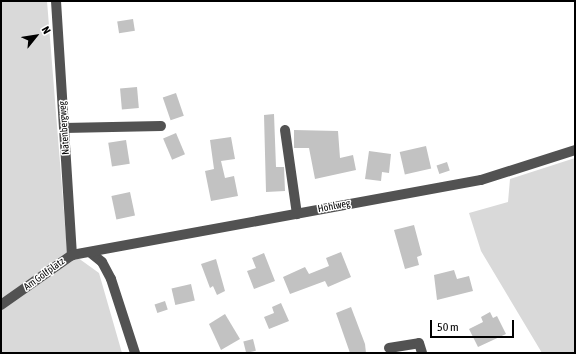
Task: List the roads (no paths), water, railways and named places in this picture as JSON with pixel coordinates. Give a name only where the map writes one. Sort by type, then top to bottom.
[{"type":"street","name":"Natenbergweg","points":[[56,1],[72,255]]},
{"type":"street","points":[[64,128],[161,126]]},
{"type":"street","points":[[286,130],[297,214]]},
{"type":"street","name":"Hohlweg","points":[[91,253],[481,180],[575,150]]},
{"type":"street","points":[[91,253],[102,262],[110,279],[135,353]]},
{"type":"street","name":"Am Golfplatz","points":[[1,305],[72,255],[91,253]]},
{"type":"street","points":[[390,348],[419,343],[422,353]]}]
